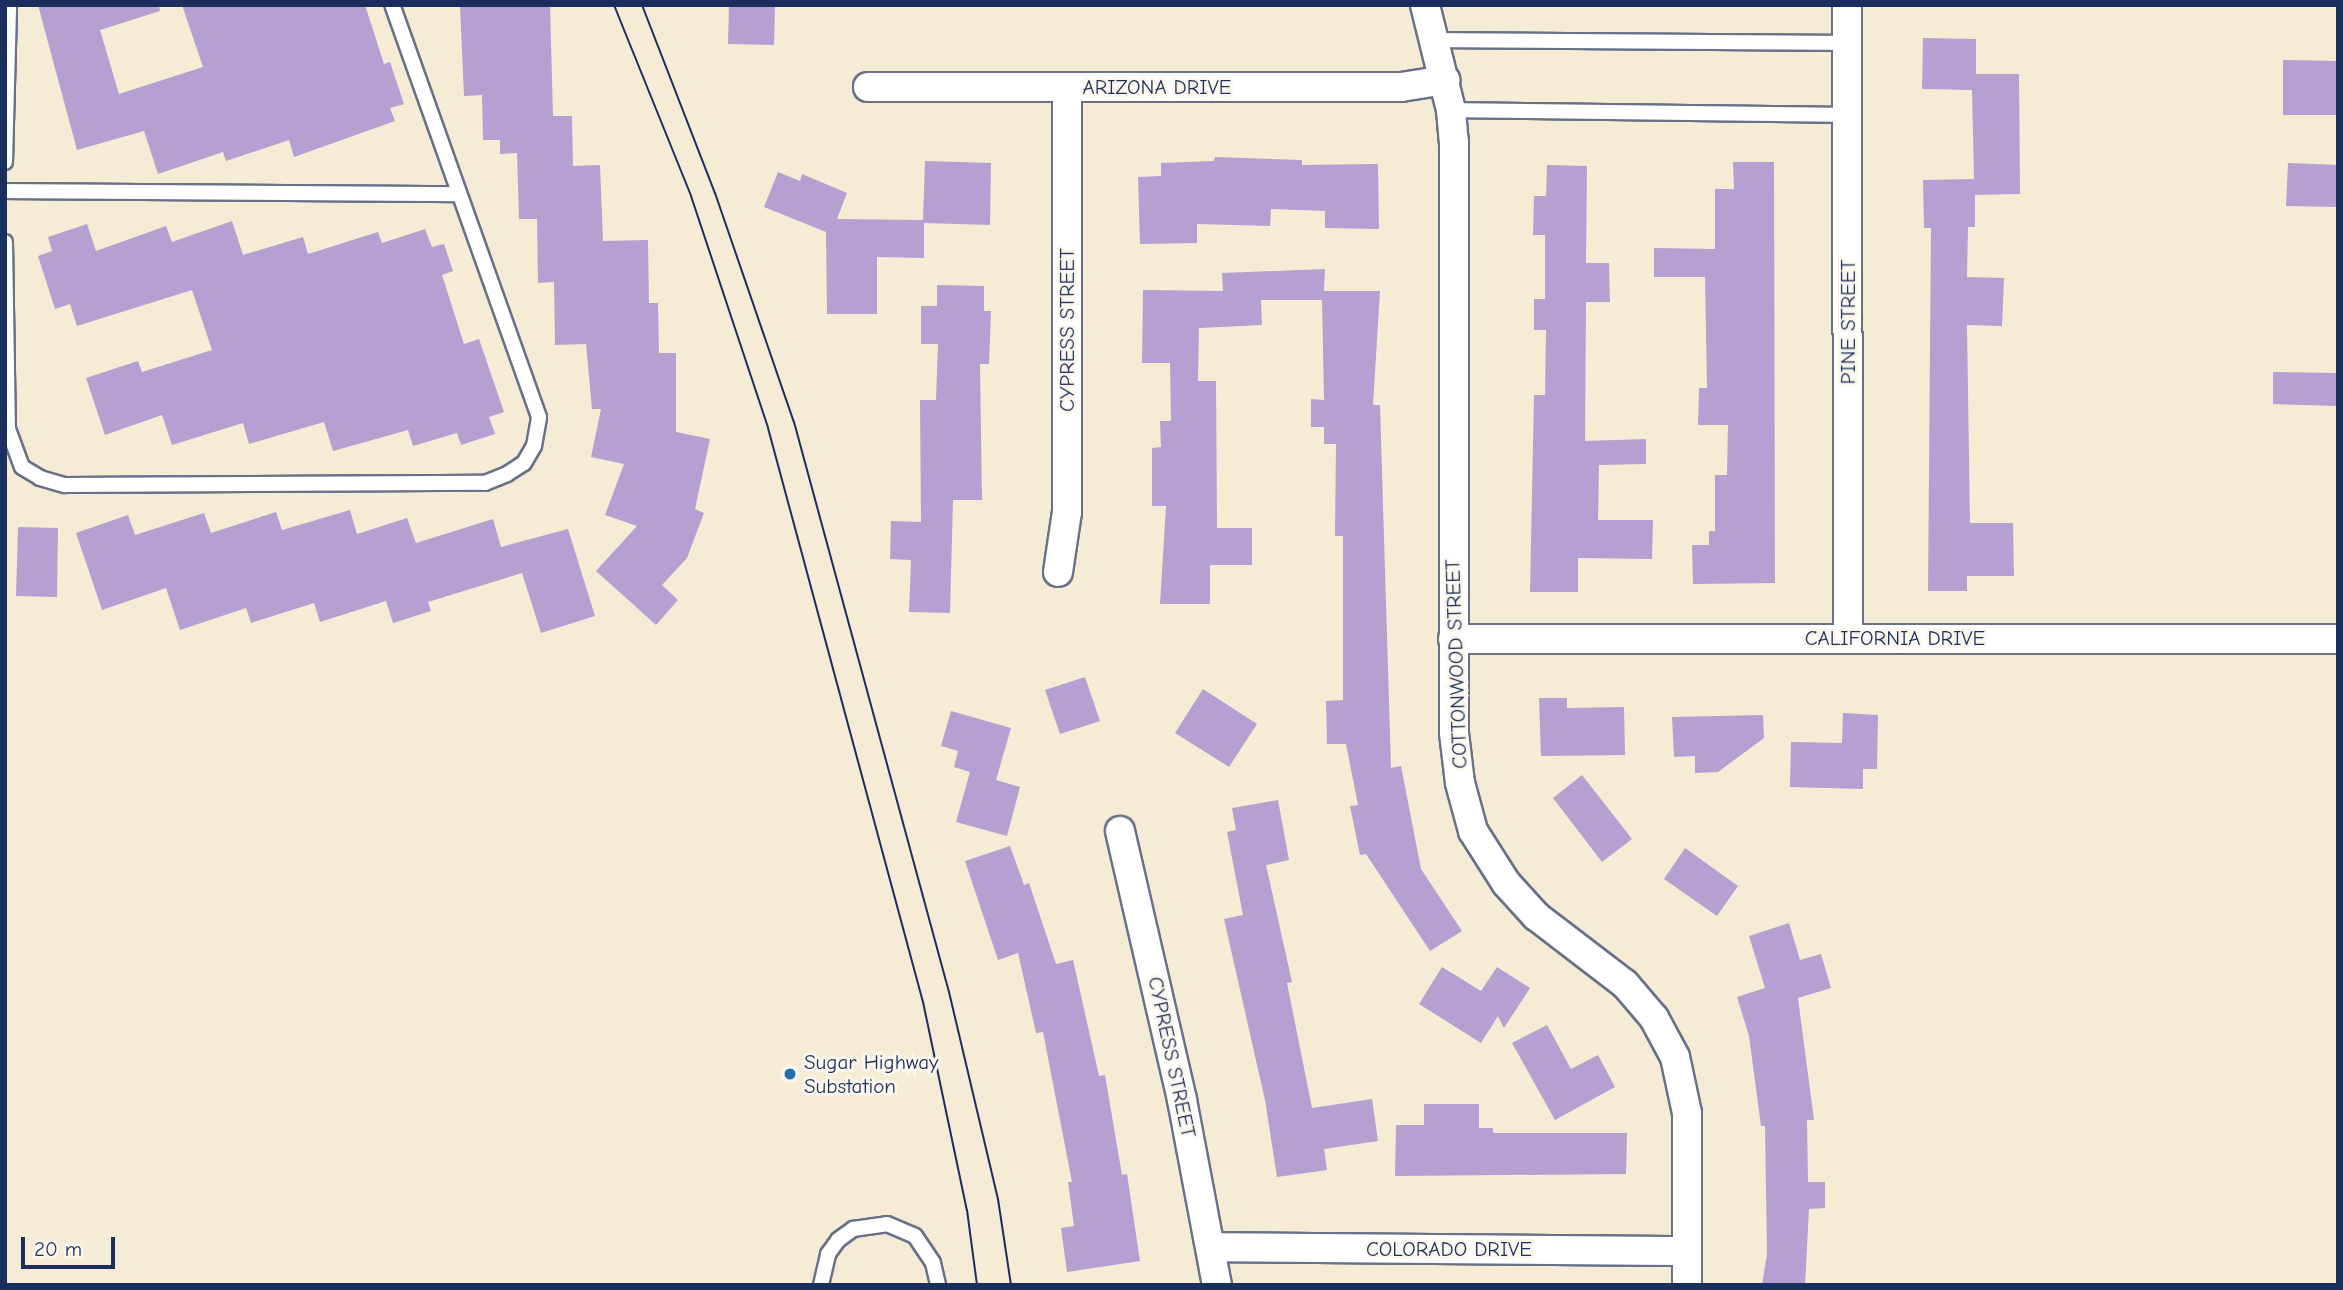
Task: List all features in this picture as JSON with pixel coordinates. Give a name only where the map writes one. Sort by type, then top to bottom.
[{"type":"street","name":"COTTONWOOD STREET","points":[[1425,5],[1451,110],[1454,733],[1460,783],[1474,831],[1506,883],[1536,916],[1625,984],[1654,1018],[1675,1057],[1687,1113],[1687,1285]]},
{"type":"street","name":"PINE STREET","points":[[1847,5],[1848,638]]},
{"type":"street","name":"ARIZONA DRIVE","points":[[869,87],[1401,87],[1445,80]]},
{"type":"street","name":"CYPRESS STREET","points":[[1058,572],[1067,513],[1067,87]]},
{"type":"street","name":"CALIFORNIA DRIVE","points":[[1453,639],[2338,639]]},
{"type":"street","name":"CYPRESS STREET","points":[[1120,831],[1182,1100],[1217,1285]]},
{"type":"street","name":"COLORADO DRIVE","points":[[1210,1247],[1687,1251]]},
{"type":"lane","points":[[5,162],[9,5]]},
{"type":"lane","points":[[5,242],[8,429],[22,467],[40,478],[65,485],[485,483],[524,463],[534,446],[539,418],[392,5]]},
{"type":"lane","points":[[1432,40],[1847,43]]},
{"type":"lane","points":[[1451,110],[1847,115]]},
{"type":"lane","points":[[5,191],[459,194]]},
{"type":"lane","points":[[821,1285],[828,1254],[838,1240],[853,1229],[887,1224],[915,1237],[933,1263],[937,1285]]},
{"type":"building","points":[[38,5],[159,5],[160,11],[100,30],[119,94],[203,67],[182,5],[365,5],[384,64],[390,62],[404,104],[390,108],[395,121],[294,157],[289,140],[226,161],[223,152],[158,174],[144,131],[77,150]]},
{"type":"building","points":[[460,5],[550,5],[553,116],[572,116],[573,166],[600,165],[603,241],[648,240],[649,303],[658,303],[659,353],[676,353],[676,432],[710,439],[695,509],[704,513],[687,558],[662,585],[678,600],[656,625],[596,571],[637,526],[605,515],[624,464],[591,457],[601,409],[592,409],[586,344],[555,345],[554,282],[538,283],[537,219],[519,219],[517,153],[500,154],[500,140],[483,140],[482,95],[464,96]]},
{"type":"building","points":[[729,5],[775,5],[774,45],[728,44]]},
{"type":"building","points":[[1923,38],[1976,39],[1976,74],[2019,74],[2020,194],[1975,195],[1975,227],[1968,227],[1967,277],[2004,278],[2002,326],[1967,325],[1970,523],[2013,523],[2014,576],[1967,576],[1967,591],[1928,591],[1931,228],[1924,228],[1923,180],[1974,179],[1972,90],[1922,89]]},
{"type":"building","points":[[2283,60],[2338,61],[2338,115],[2283,115]]},
{"type":"building","points":[[1215,157],[1302,160],[1302,165],[1378,164],[1379,229],[1325,228],[1325,211],[1271,209],[1270,226],[1197,224],[1197,243],[1140,244],[1138,177],[1161,176],[1161,163],[1214,161]]},
{"type":"building","points":[[925,161],[991,163],[990,225],[924,223],[924,258],[877,257],[877,314],[827,314],[826,232],[764,207],[778,172],[800,181],[802,174],[847,193],[837,219],[923,220]]},
{"type":"building","points":[[1733,162],[1774,162],[1775,583],[1693,584],[1692,545],[1709,545],[1709,531],[1715,531],[1715,475],[1727,475],[1728,425],[1698,425],[1699,388],[1707,388],[1705,277],[1654,277],[1654,248],[1715,249],[1715,189],[1734,189]]},
{"type":"building","points":[[2288,163],[2338,165],[2338,207],[2286,206]]},
{"type":"building","points":[[1547,165],[1587,166],[1586,263],[1609,263],[1610,302],[1586,302],[1585,441],[1646,439],[1646,464],[1599,465],[1598,520],[1653,520],[1652,559],[1578,558],[1578,592],[1530,592],[1534,395],[1545,395],[1546,330],[1534,330],[1534,299],[1545,299],[1545,235],[1533,235],[1534,196],[1546,196]]},
{"type":"building","points":[[232,221],[243,255],[303,237],[308,254],[378,232],[382,243],[425,229],[432,247],[444,244],[453,271],[442,275],[464,344],[479,339],[504,412],[489,417],[495,434],[461,445],[457,433],[413,446],[408,430],[333,451],[324,422],[249,444],[243,423],[172,445],[162,415],[105,435],[86,378],[138,361],[142,372],[212,350],[192,290],[77,326],[70,304],[55,309],[38,256],[52,251],[48,237],[87,224],[96,251],[166,226],[172,242]]},
{"type":"building","points":[[1325,269],[1324,291],[1380,291],[1373,405],[1380,405],[1391,768],[1401,766],[1421,869],[1462,931],[1430,951],[1366,854],[1360,855],[1350,806],[1358,805],[1346,744],[1327,744],[1326,701],[1343,700],[1343,536],[1335,536],[1336,444],[1324,444],[1324,427],[1311,427],[1311,399],[1324,400],[1322,300],[1261,300],[1262,325],[1199,328],[1198,381],[1216,381],[1217,528],[1252,528],[1252,565],[1210,565],[1210,604],[1160,604],[1166,506],[1152,506],[1152,448],[1161,447],[1160,421],[1171,421],[1170,363],[1142,363],[1143,290],[1223,291],[1222,273]]},
{"type":"building","points":[[937,285],[984,286],[984,311],[991,311],[989,364],[980,364],[982,500],[953,500],[950,613],[909,612],[911,560],[890,559],[891,521],[921,522],[920,400],[936,400],[938,344],[921,344],[921,306],[937,306]]},
{"type":"building","points":[[2273,372],[2338,373],[2338,406],[2273,404]]},
{"type":"building","points":[[350,510],[357,534],[407,518],[416,543],[493,519],[501,547],[568,529],[595,616],[541,633],[522,573],[428,602],[431,611],[393,623],[386,601],[320,622],[314,603],[251,623],[246,608],[180,630],[166,588],[102,610],[76,533],[128,515],[135,535],[204,513],[211,533],[276,512],[282,530]]},
{"type":"building","points":[[18,527],[58,528],[57,597],[16,596]]},
{"type":"building","points":[[1085,677],[1100,721],[1060,734],[1045,690]]},
{"type":"building","points":[[1203,689],[1257,724],[1229,767],[1175,733]]},
{"type":"building","points":[[1539,698],[1567,698],[1567,708],[1624,707],[1625,755],[1541,756]]},
{"type":"building","points":[[951,711],[1011,728],[996,780],[1020,787],[1007,836],[956,822],[970,772],[954,767],[958,751],[941,746]]},
{"type":"building","points":[[1843,713],[1878,715],[1877,769],[1863,769],[1863,789],[1790,787],[1791,742],[1842,743]]},
{"type":"building","points":[[1763,715],[1764,738],[1718,772],[1695,773],[1695,756],[1674,757],[1672,717]]},
{"type":"building","points":[[1582,775],[1632,839],[1602,862],[1553,798]]},
{"type":"building","points":[[1278,800],[1289,860],[1266,865],[1292,982],[1287,983],[1312,1108],[1372,1099],[1378,1141],[1324,1149],[1327,1170],[1277,1177],[1265,1100],[1224,919],[1243,915],[1227,832],[1236,830],[1232,808]]},
{"type":"building","points":[[1010,846],[1024,885],[1029,883],[1056,964],[1073,960],[1099,1076],[1105,1075],[1122,1175],[1127,1174],[1140,1261],[1067,1272],[1061,1228],[1074,1226],[1068,1182],[1072,1182],[1043,1032],[1036,1033],[1018,953],[998,960],[965,861]]},
{"type":"building","points":[[1685,848],[1738,886],[1717,916],[1664,879]]},
{"type":"building","points":[[1789,923],[1800,960],[1821,954],[1831,988],[1798,998],[1814,1120],[1807,1120],[1808,1182],[1825,1182],[1825,1208],[1809,1209],[1805,1285],[1762,1285],[1767,1254],[1765,1126],[1761,1126],[1749,1036],[1737,997],[1765,988],[1749,936]]},
{"type":"building","points":[[1442,967],[1481,991],[1497,967],[1530,988],[1504,1028],[1498,1016],[1481,1043],[1419,1004]]},
{"type":"building","points":[[1547,1025],[1571,1069],[1598,1055],[1615,1087],[1555,1120],[1512,1043]]},
{"type":"building","points":[[1424,1104],[1479,1104],[1479,1128],[1493,1128],[1493,1133],[1627,1133],[1626,1174],[1395,1176],[1396,1125],[1424,1125]]},
{"type":"tram line","points":[[614,5],[691,196],[768,428],[923,1002],[967,1210],[977,1285]]},
{"type":"tram line","points":[[642,5],[715,193],[794,422],[949,992],[998,1199],[1011,1285]]},
{"type":"place","name":"Sugar Highway Substation","points":[[790,1074]]}]
